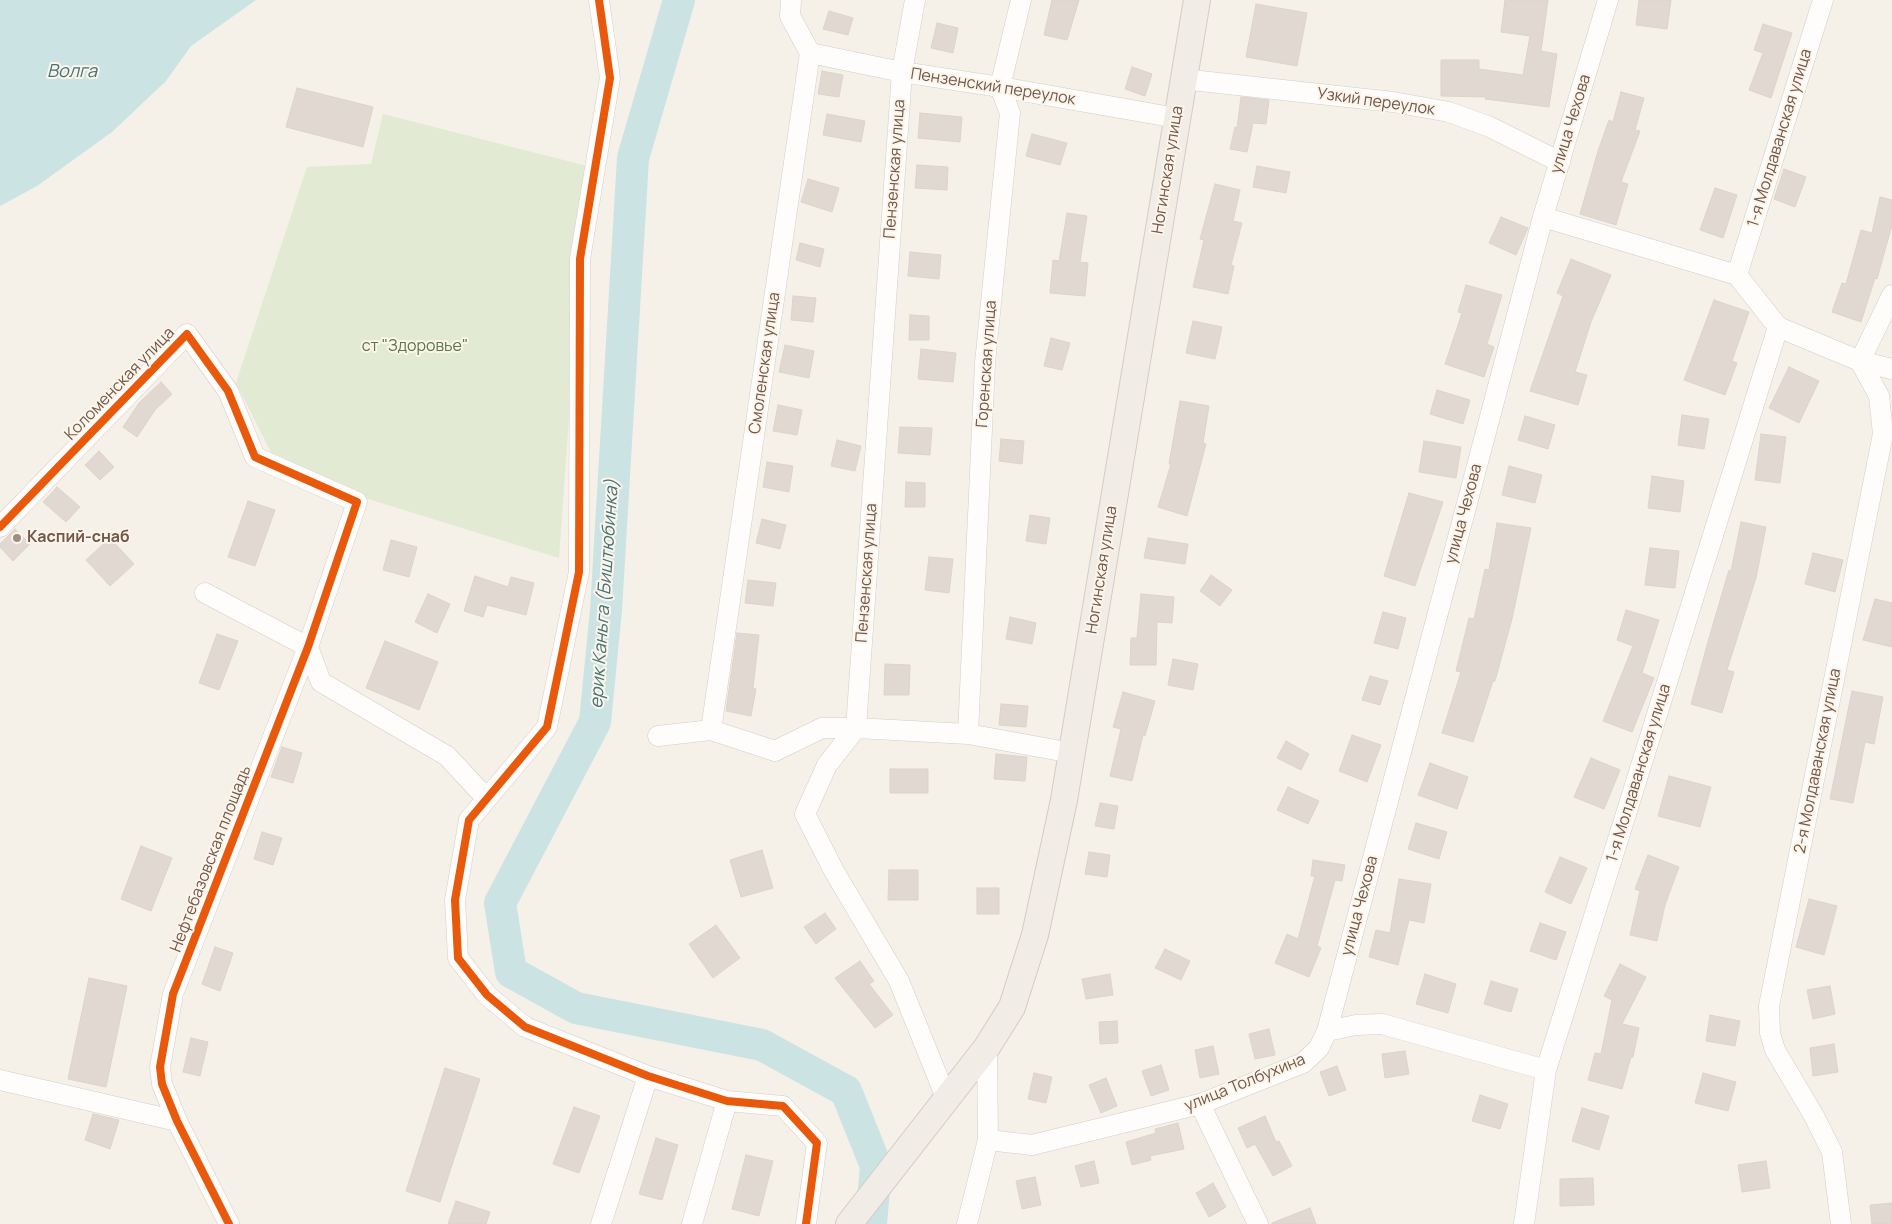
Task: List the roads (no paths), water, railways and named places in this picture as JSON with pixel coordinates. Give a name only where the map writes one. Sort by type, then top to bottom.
[{"type":"main road","name":"Ногинская улица","points":[[849,1224],[987,1047],[1012,1007],[1035,935],[1064,800],[1182,79],[1197,0]]},
{"type":"street","points":[[599,0],[610,78],[580,259],[579,572],[547,727],[469,820],[456,900],[458,958],[487,995],[525,1027],[648,1076],[727,1101],[783,1106],[817,1143],[806,1224]]},
{"type":"street","points":[[790,0],[790,16],[810,52]]},
{"type":"street","name":"Пензенская улица","points":[[856,728],[902,72],[915,0]]},
{"type":"street","points":[[1000,87],[1021,0]]},
{"type":"street","name":"улица Чехова","points":[[1327,1031],[1543,217],[1608,0]]},
{"type":"street","name":"1-я Молдаванская улица","points":[[1737,275],[1823,0]]},
{"type":"street","name":"Пензенский переулок","points":[[810,52],[902,72],[1177,118]]},
{"type":"street","name":"Смоленская улица","points":[[711,730],[810,52]]},
{"type":"street","name":"Узкий переулок","points":[[1182,79],[1393,102],[1449,112],[1490,128],[1560,162]]},
{"type":"street","name":"Горенская улица","points":[[968,734],[984,363],[1010,113],[1000,87]]},
{"type":"street","points":[[1543,217],[1737,275],[1778,327],[1860,361],[1892,369]]},
{"type":"street","points":[[1860,361],[1892,295]]},
{"type":"street","name":"1-я Молдаванская улица","points":[[1524,1224],[1546,1070],[1778,327]]},
{"type":"street","name":"Коломенская улица","points":[[0,527],[187,334],[228,391],[255,457],[357,502]]},
{"type":"street","name":"2-я Молдаванская улица","points":[[1842,1224],[1832,1152],[1814,1116],[1775,1050],[1770,1033],[1769,1006],[1884,434],[1879,396],[1860,361]]},
{"type":"street","name":"Нефтебазовская площадь","points":[[229,1224],[177,1121],[162,1084],[160,1067],[173,994],[308,647],[357,502]]},
{"type":"street","points":[[205,593],[308,647],[321,682],[447,756],[487,799]]},
{"type":"street","points":[[658,736],[711,730],[774,751],[822,728],[856,728],[968,734],[1072,752]]},
{"type":"street","points":[[856,728],[827,765],[805,814],[834,871],[899,981],[942,1106]]},
{"type":"street","points":[[1327,1031],[1356,1024],[1382,1024],[1546,1070]]},
{"type":"street","name":"улица Толбухина","points":[[988,1140],[1032,1145],[1200,1104],[1303,1063],[1319,1048],[1327,1031]]},
{"type":"street","points":[[967,1224],[988,1140],[987,1047]]},
{"type":"street","points":[[601,1224],[648,1076]]},
{"type":"street","points":[[0,1080],[177,1121]]},
{"type":"street","points":[[692,1224],[727,1101]]},
{"type":"street","points":[[1200,1104],[1258,1224]]},
{"type":"water","name":"Волга","points":[[0,0],[256,0],[191,46],[166,81],[112,132],[37,186],[0,206]]},
{"type":"waterway","name":"ерик Каньга (Биштюбинка)","points":[[679,0],[633,158],[606,610],[595,722],[500,903],[511,972],[576,1008],[762,1045],[846,1091],[876,1166],[871,1224]]},
{"type":"place","name":"Каспий-снаб","points":[[17,538]]},
{"type":"park label","name":"ст \"Здоровье\"","points":[[415,347]]}]
